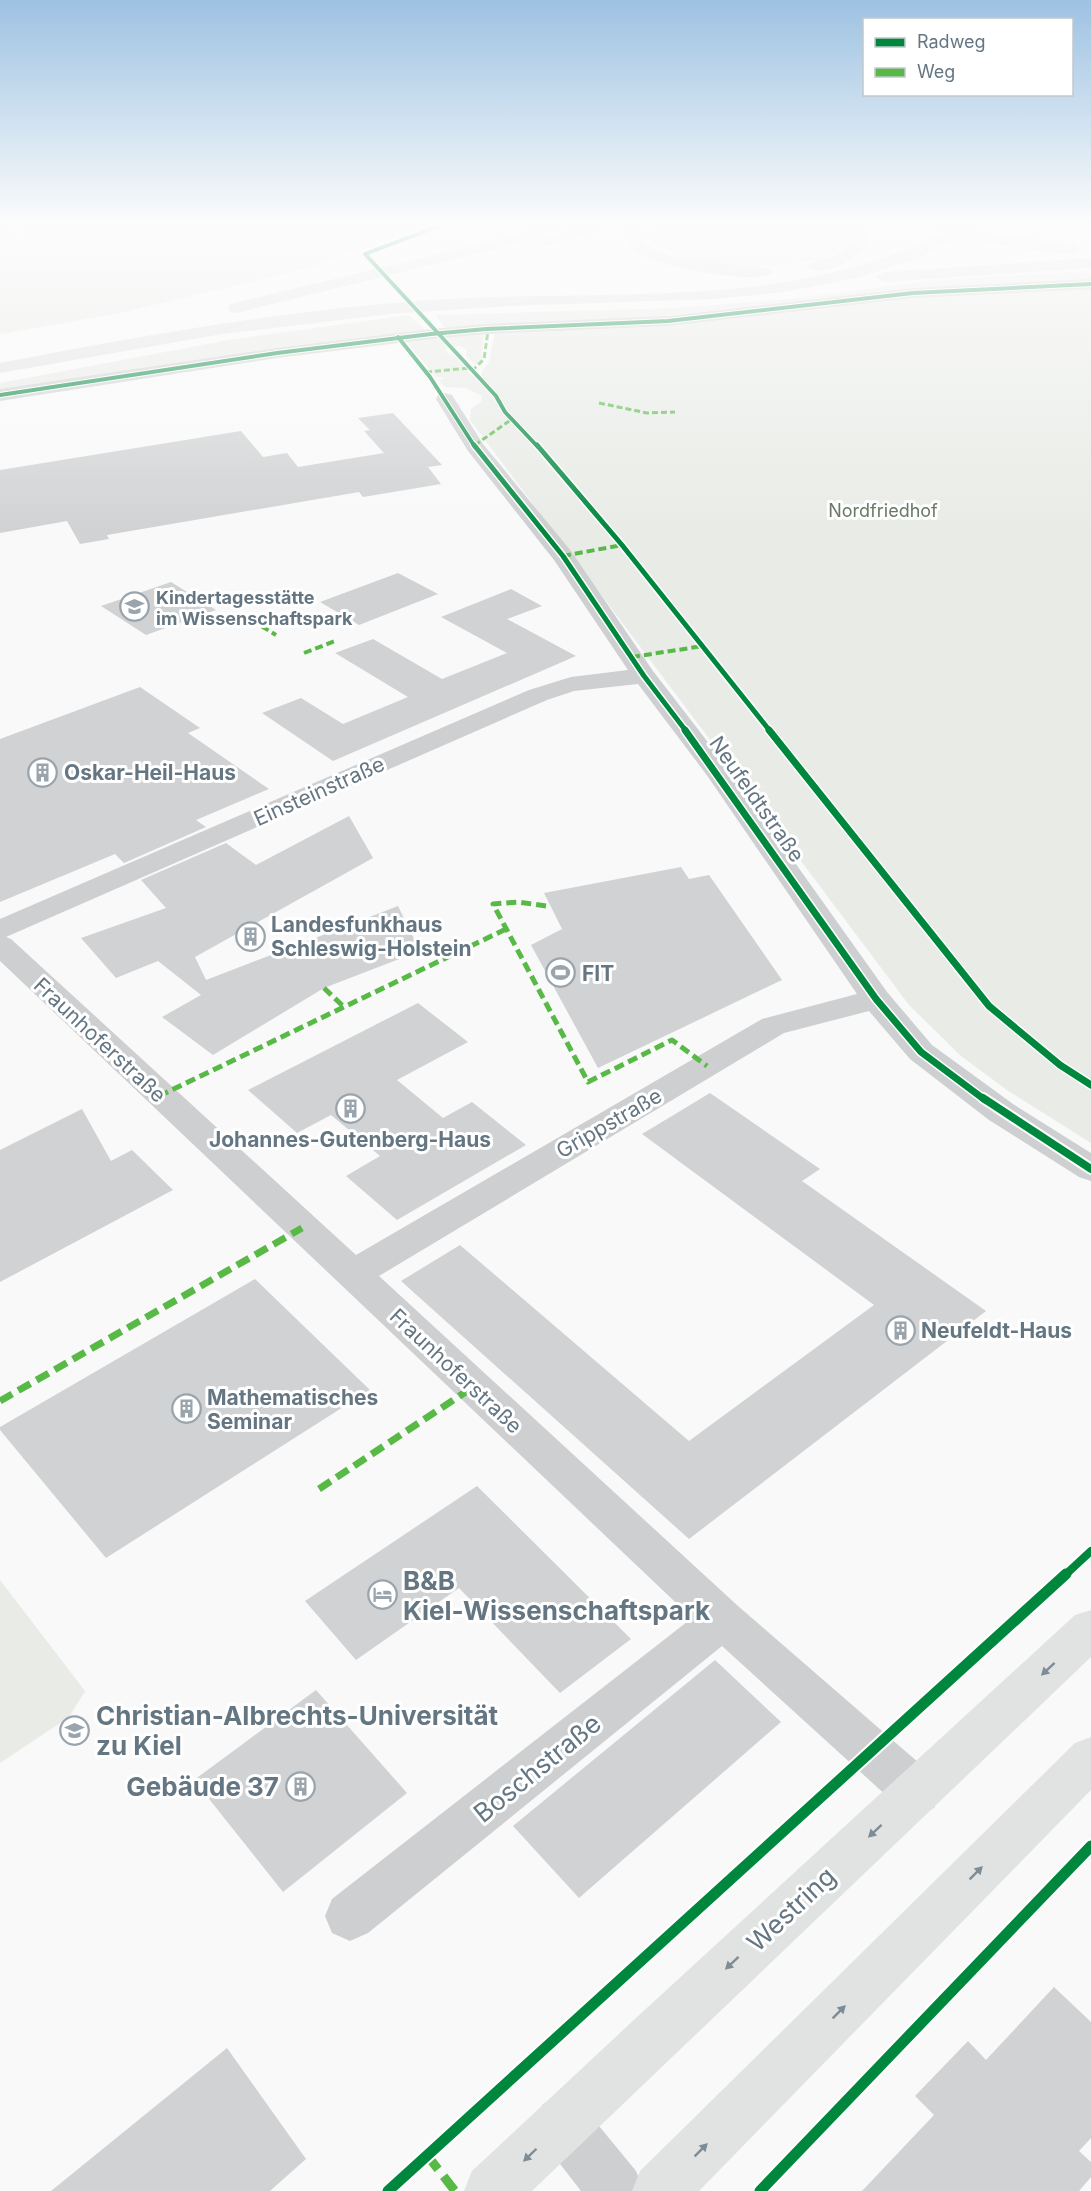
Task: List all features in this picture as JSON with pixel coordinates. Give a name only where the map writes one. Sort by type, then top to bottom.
[{"type":"main road","points":[[0,355],[135,328]]},
{"type":"main road","points":[[0,368],[188,328]]},
{"type":"main road","points":[[60,356],[235,328]]},
{"type":"main road","name":"Westring","points":[[492,2191],[1091,1629]]},
{"type":"main road","points":[[660,2191],[1091,1758]]},
{"type":"street","points":[[0,395],[277,353],[431,334],[503,328]]},
{"type":"street","name":"Neufeldtstraße","points":[[445,399],[475,447],[563,556],[644,676],[715,769],[876,999],[921,1052],[1001,1112],[1091,1169]]},
{"type":"street","name":"Einsteinstraße","points":[[0,930],[538,695],[571,684],[644,676]]},
{"type":"street","name":"Fraunhoferstraße","points":[[0,945],[723,1619],[917,1792]]},
{"type":"street","name":"Grippstraße","points":[[353,1274],[773,1026],[876,999]]},
{"type":"street","name":"Boschstraße","points":[[350,1916],[723,1619]]},
{"type":"street","points":[[562,2123],[616,2191]]},
{"type":"green space","points":[[0,328],[33,328],[0,334]]},
{"type":"green space","points":[[312,328],[424,328],[427,331],[0,392],[0,383],[234,339]]},
{"type":"green space","name":"Nordfriedhof","points":[[587,328],[1091,328],[1091,1143],[1007,1090],[961,1056],[909,1005],[470,420],[471,409],[481,402],[482,396],[466,388],[445,387],[438,380],[446,378],[436,377],[404,339],[484,333],[481,360],[476,366],[466,355],[467,350],[460,346],[446,348],[447,353],[455,356],[472,376],[482,375],[482,371],[489,362],[495,331]]},
{"type":"green space","points":[[0,1580],[85,1691],[69,1717],[0,1763]]},
{"type":"building","points":[[393,413],[442,465],[428,467],[441,484],[363,497],[359,492],[107,535],[109,539],[80,544],[67,521],[0,533],[0,470],[241,431],[263,457],[287,453],[298,467],[384,453],[364,431],[370,430],[358,418]]},
{"type":"building","points":[[398,573],[438,594],[359,625],[320,602]]},
{"type":"building","points":[[171,582],[216,610],[146,635],[101,606]]},
{"type":"building","points":[[511,589],[542,606],[507,619],[576,656],[333,761],[262,713],[301,698],[343,724],[408,697],[335,653],[373,639],[442,679],[507,653],[441,617]]},
{"type":"building","points":[[140,687],[200,728],[188,733],[269,789],[196,820],[206,827],[124,863],[115,854],[0,902],[0,739]]},
{"type":"building","name":"Landesfunkhaus Schleswig-Holstein","points":[[349,816],[373,858],[195,957],[206,980],[398,906],[420,951],[324,988],[213,1055],[162,1017],[201,995],[158,961],[116,978],[81,938],[166,908],[141,880],[226,843],[256,865]]},
{"type":"building","points":[[681,867],[689,879],[709,875],[782,980],[598,1068],[531,945],[562,929],[544,893]]},
{"type":"building","name":"Johannes-Gutenberg-Haus","points":[[418,1003],[468,1042],[397,1080],[443,1118],[472,1102],[526,1145],[397,1220],[346,1176],[380,1156],[331,1115],[297,1133],[248,1090]]},
{"type":"building","name":"Neufeldt-Haus","points":[[710,1093],[820,1169],[802,1181],[986,1311],[689,1539],[401,1281],[460,1245],[689,1441],[874,1305],[642,1134]]},
{"type":"building","points":[[82,1109],[111,1161],[132,1150],[173,1190],[0,1282],[0,1150]]},
{"type":"building","name":"Mathematisches Seminar","points":[[255,1279],[370,1390],[106,1558],[0,1430],[0,1427]]},
{"type":"building","name":"B&B Kiel-Wissenschaftspark","points":[[477,1486],[631,1639],[560,1693],[459,1588],[356,1660],[305,1601]]},
{"type":"building","points":[[715,1660],[781,1722],[579,1898],[513,1826]]},
{"type":"building","name":"Gebäude 37","points":[[316,1690],[407,1793],[283,1892],[194,1780]]},
{"type":"building","points":[[1054,1987],[1091,2022],[1091,2138],[1079,2151],[1091,2162],[1091,2177],[1079,2191],[862,2191],[934,2115],[915,2096],[968,2041],[986,2060]]},
{"type":"building","points":[[227,2048],[306,2159],[270,2191],[51,2191]]},
{"type":"marked path","points":[[472,371],[484,359],[488,331],[486,329]]},
{"type":"marked path","points":[[426,372],[470,368]]},
{"type":"marked path","points":[[599,403],[647,413],[675,412]]},
{"type":"marked path","points":[[475,445],[512,419]]},
{"type":"marked path","points":[[563,556],[622,545]]},
{"type":"marked path","points":[[241,618],[245,616],[276,635]]},
{"type":"marked path","points":[[304,653],[335,641]]},
{"type":"marked path","points":[[632,657],[703,646]]},
{"type":"marked path","points":[[546,906],[518,902],[493,904],[588,1082],[672,1040],[707,1066]]},
{"type":"marked path","points":[[159,1096],[506,929]]},
{"type":"marked path","points":[[324,988],[343,1006]]},
{"type":"marked path","points":[[0,1401],[302,1228]]},
{"type":"marked path","points":[[319,1489],[473,1387]]},
{"type":"marked path","points":[[427,2155],[455,2191]]},
{"type":"cycle path","points":[[433,328],[496,396],[505,412],[519,424],[622,545],[989,1006],[1060,1065],[1091,1085]]},
{"type":"cycle path","points":[[0,395],[277,353],[431,334],[503,328]]},
{"type":"cycle path","points":[[398,337],[430,377],[475,447],[563,556],[644,676],[715,769],[876,999],[921,1052],[1001,1112],[1091,1169]]},
{"type":"cycle path","points":[[388,2191],[872,1753],[1091,1551]]},
{"type":"cycle path","points":[[760,2191],[1091,1846]]},
{"type":"place","name":"Kindertagesstätte im Wissenschaftspark","points":[[135,607]]},
{"type":"place","name":"Oskar-Heil-Haus","points":[[43,772]]},
{"type":"place","name":"Landesfunkhaus Schleswig-Holstein","points":[[250,936]]},
{"type":"place","name":"FIT","points":[[561,973]]},
{"type":"place","name":"Johannes-Gutenberg-Haus","points":[[350,1108]]},
{"type":"place","name":"Neufeldt-Haus","points":[[900,1330]]},
{"type":"place","name":"Mathematisches Seminar","points":[[186,1409]]},
{"type":"place","name":"B&B Kiel-Wissenschaftspark","points":[[382,1595]]},
{"type":"place","name":"Christian-Albrechts-Universität zu Kiel","points":[[75,1730]]},
{"type":"place","name":"Gebäude 37","points":[[300,1786]]}]
